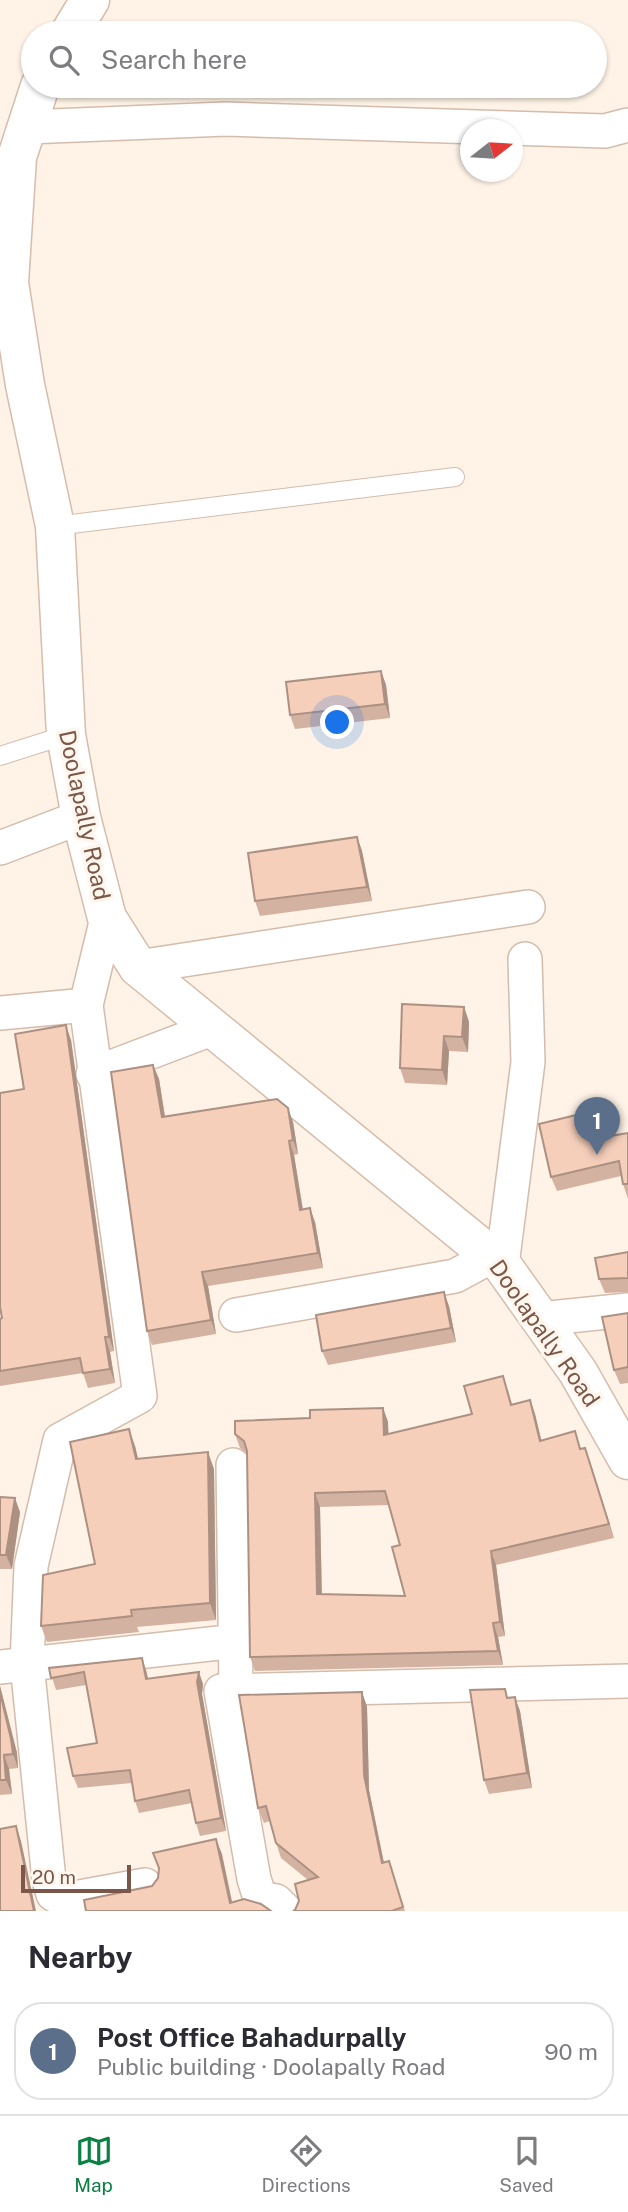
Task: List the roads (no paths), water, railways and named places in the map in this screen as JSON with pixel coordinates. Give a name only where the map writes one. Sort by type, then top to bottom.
[{"type":"main road","points":[[77,21],[90,0]]},
{"type":"main road","name":"Doolapally Road","points":[[36,98],[17,157],[4,281],[10,357],[55,526],[66,735],[81,817],[107,918],[138,967],[497,1260],[578,1372],[628,1460]]},
{"type":"street","points":[[27,127],[226,119],[605,131],[628,125]]},
{"type":"street","points":[[0,848],[81,817]]},
{"type":"street","points":[[138,967],[528,907]]},
{"type":"street","points":[[107,918],[86,1005],[93,1074],[140,1396],[60,1440],[31,1566],[14,1665],[53,1894],[63,1900],[145,1885]]},
{"type":"street","points":[[236,1315],[455,1276],[497,1260],[528,1062],[525,960]]},
{"type":"street","points":[[0,1013],[86,1005]]},
{"type":"street","points":[[93,1074],[215,1028]]},
{"type":"street","points":[[540,1319],[628,1310]]},
{"type":"street","points":[[233,1465],[236,1690]]},
{"type":"street","points":[[14,1665],[237,1641]]},
{"type":"street","points":[[286,1911],[276,1901],[260,1898],[254,1879],[222,1691],[628,1682]]},
{"type":"lane","points":[[55,526],[455,477]]},
{"type":"lane","points":[[0,756],[66,735]]},
{"type":"place","name":"Post Office Bahadurpally","points":[[597,1155]]}]
